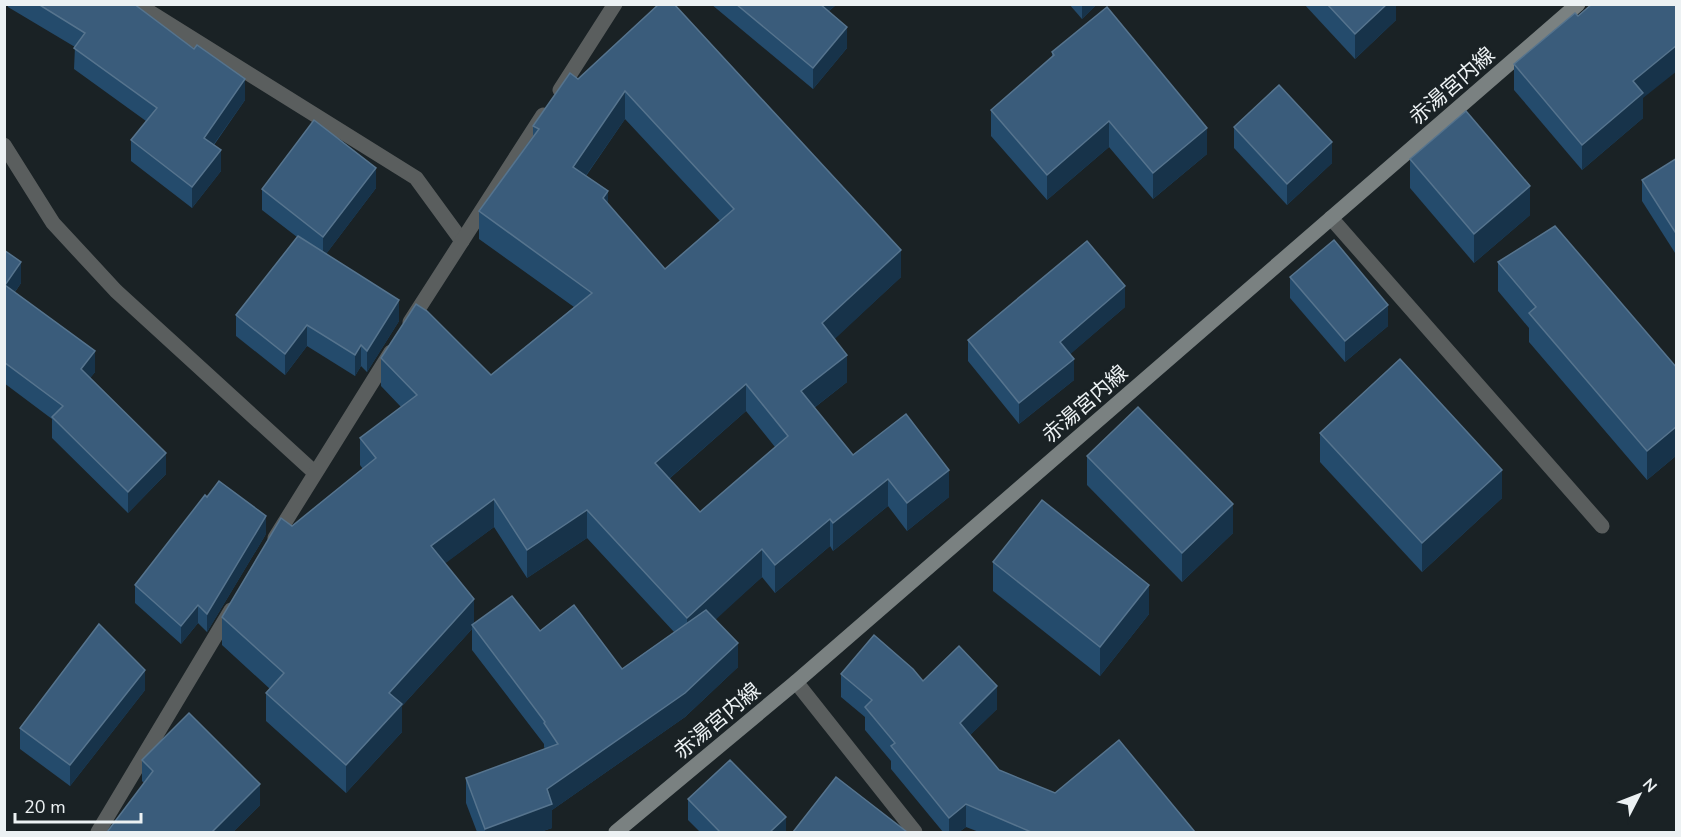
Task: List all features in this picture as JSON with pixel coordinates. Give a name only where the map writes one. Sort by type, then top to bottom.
[{"type":"main road","name":"赤湯宮内線","points":[[616,832],[796,682],[1578,4]]},
{"type":"street","points":[[137,4],[416,178],[462,242]]},
{"type":"street","points":[[266,552],[615,4]]},
{"type":"street","points":[[4,145],[53,223],[116,291],[315,472]]},
{"type":"street","points":[[1332,218],[1602,526]]},
{"type":"street","points":[[98,832],[236,602]]},
{"type":"street","points":[[796,682],[915,832]]},
{"type":"building","points":[[38,4],[134,4],[194,49],[197,45],[245,79],[204,138],[221,150],[192,187],[131,140],[157,108],[74,48],[85,33]]},
{"type":"building","points":[[659,4],[674,4],[901,250],[822,323],[847,355],[801,391],[853,455],[906,414],[949,470],[907,503],[888,479],[833,523],[830,519],[775,565],[762,549],[687,618],[587,510],[527,550],[494,499],[431,546],[474,599],[389,693],[402,704],[346,765],[266,693],[284,673],[222,617],[281,518],[292,526],[376,458],[360,438],[417,395],[381,358],[416,304],[427,311],[491,375],[592,293],[479,211],[539,129],[533,126],[570,73],[578,79]],"holes":[[[625,91],[734,209],[665,269],[603,198],[608,191],[573,167]],[[746,384],[788,436],[700,512],[655,463]]]},
{"type":"building","points":[[736,4],[820,4],[847,27],[813,68]]},
{"type":"building","points":[[1327,4],[1387,4],[1355,34]]},
{"type":"building","points":[[1592,4],[1677,4],[1677,45],[1633,81],[1643,93],[1582,145],[1514,64],[1575,13],[1578,16]]},
{"type":"building","points":[[1107,7],[1207,128],[1153,173],[1109,121],[1047,175],[991,110],[1054,55],[1052,52]]},
{"type":"building","points":[[1279,85],[1332,142],[1287,184],[1234,127]]},
{"type":"building","points":[[1466,111],[1530,186],[1474,234],[1410,159]]},
{"type":"building","points":[[314,120],[376,168],[323,237],[262,189]]},
{"type":"building","points":[[1677,158],[1677,235],[1642,180]]},
{"type":"building","points":[[1555,226],[1677,368],[1677,426],[1647,451],[1529,313],[1536,307],[1498,262]]},
{"type":"building","points":[[298,236],[399,300],[367,351],[361,345],[355,355],[307,325],[285,354],[236,315]]},
{"type":"building","points":[[1334,240],[1388,305],[1345,341],[1290,277]]},
{"type":"building","points":[[1087,241],[1125,286],[1060,342],[1074,359],[1019,403],[968,340]]},
{"type":"building","points":[[4,250],[21,262],[5,285],[95,351],[81,369],[166,453],[128,492],[52,417],[63,406],[4,362]]},
{"type":"building","points":[[1400,359],[1502,470],[1422,543],[1320,433]]},
{"type":"building","points":[[1138,407],[1233,504],[1182,553],[1087,456]]},
{"type":"building","points":[[219,481],[266,516],[207,614],[198,605],[181,626],[135,585],[205,495],[207,497]]},
{"type":"building","points":[[1042,500],[1149,585],[1100,647],[993,562]]},
{"type":"building","points":[[512,596],[540,631],[574,605],[622,669],[706,610],[738,643],[685,693],[547,789],[552,804],[485,829],[466,778],[558,744],[545,722],[472,625]]},
{"type":"building","points":[[99,624],[145,670],[70,765],[20,728]]},
{"type":"building","points":[[874,635],[913,669],[923,681],[959,646],[997,686],[960,723],[999,770],[1055,793],[1119,740],[1195,832],[1031,832],[966,804],[949,818],[891,746],[895,743],[865,707],[872,700],[841,674]]},
{"type":"building","points":[[189,713],[260,784],[212,832],[107,832],[153,771],[142,760]]},
{"type":"building","points":[[730,760],[786,817],[770,832],[720,832],[688,799]]},
{"type":"building","points":[[836,777],[907,832],[793,832]]}]
